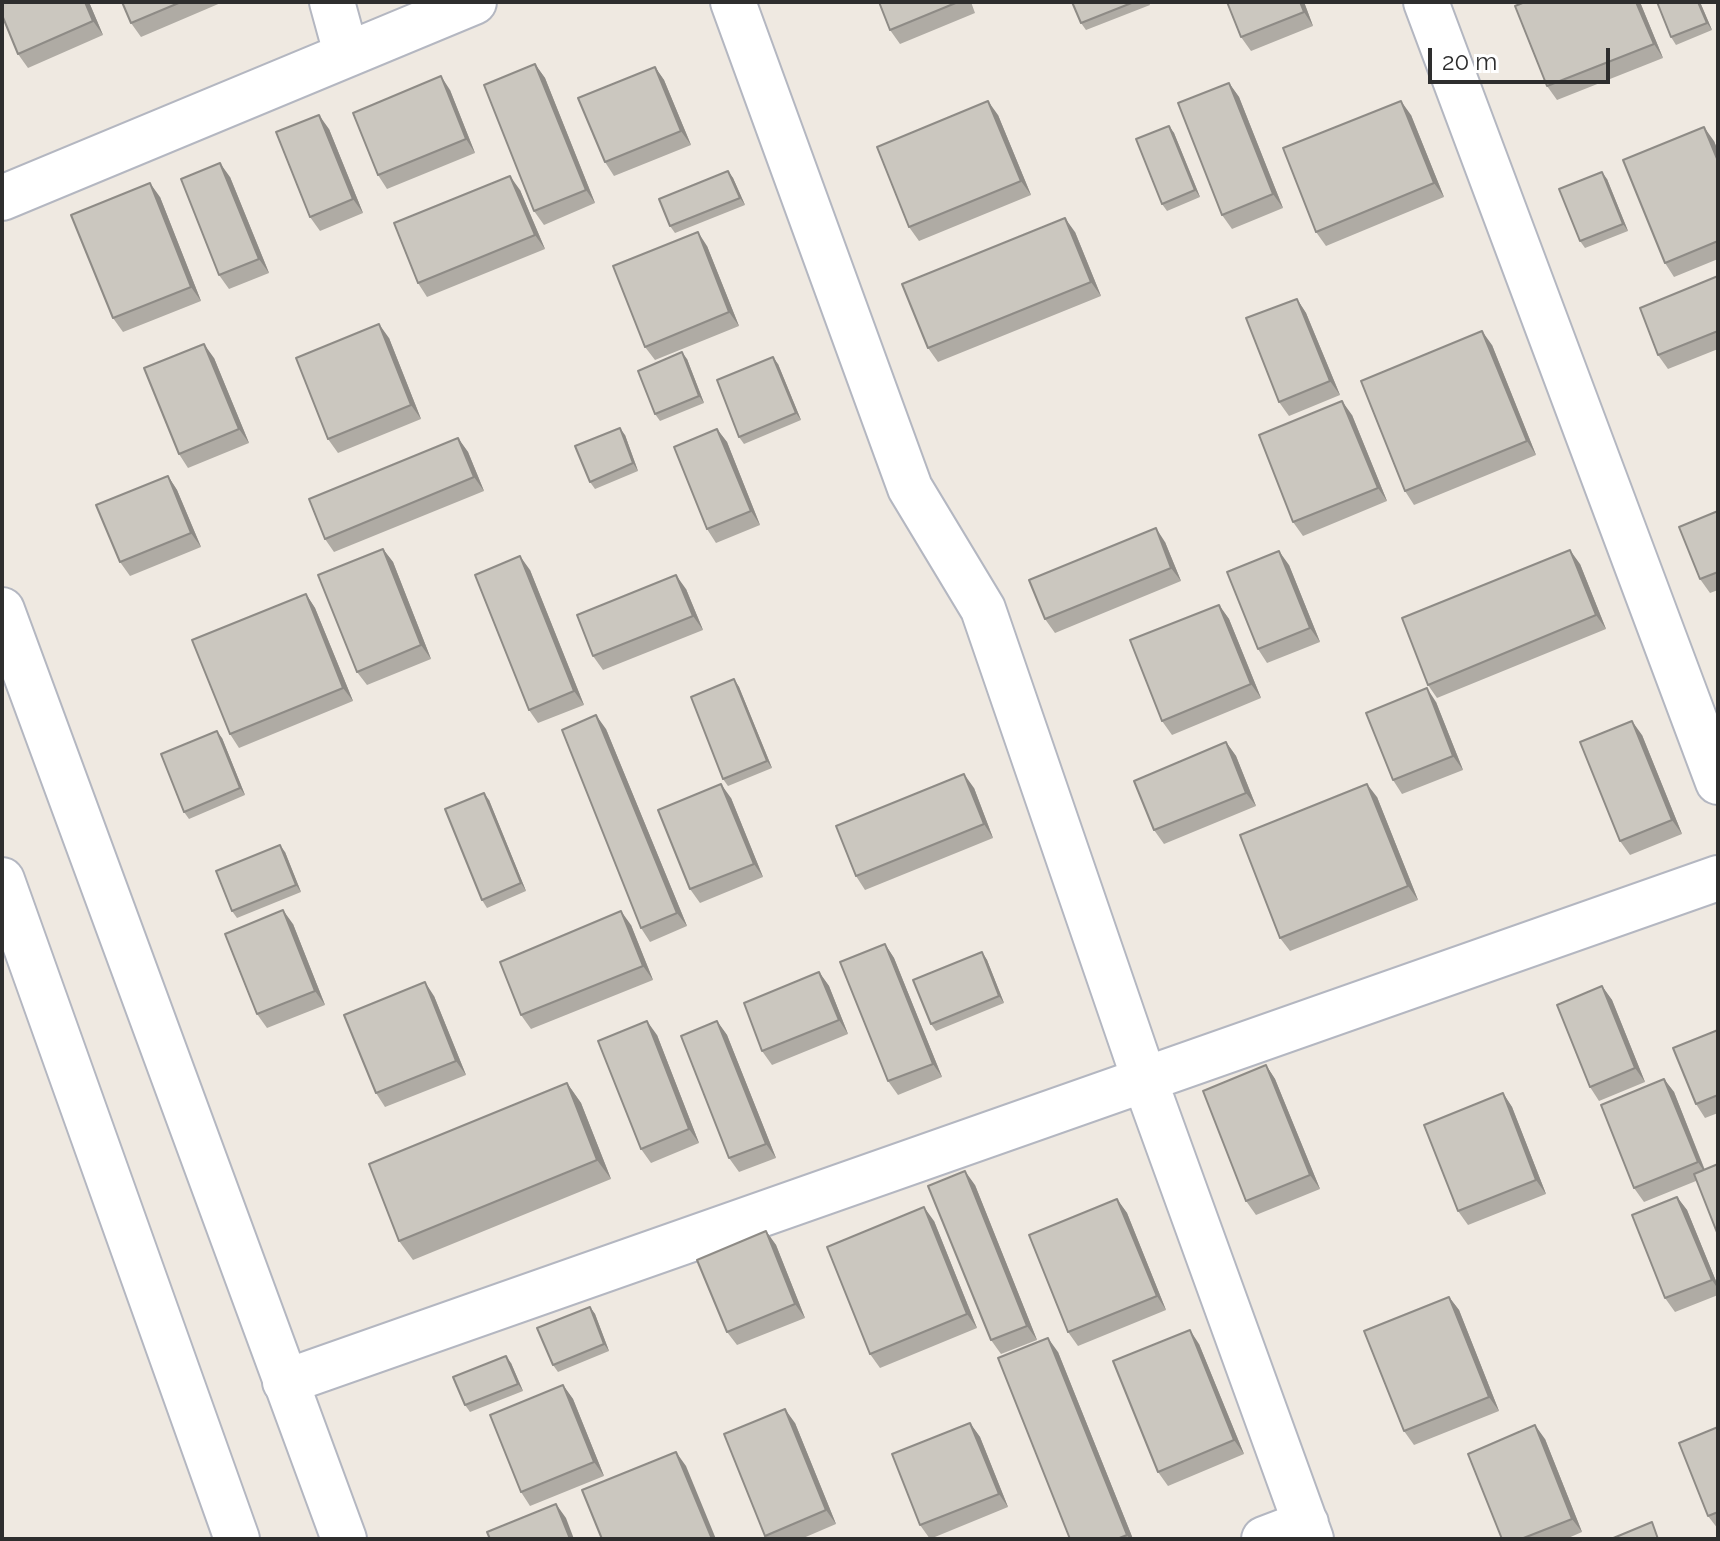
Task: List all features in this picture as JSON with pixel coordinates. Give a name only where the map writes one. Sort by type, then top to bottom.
[{"type":"street","points":[[332,2],[346,53]]},
{"type":"street","points":[[2,198],[474,2]]},
{"type":"street","points":[[733,2],[910,488],[983,609],[1145,1081],[1308,1531],[1264,1539]]},
{"type":"street","points":[[1426,2],[1718,782]]},
{"type":"street","points":[[2,610],[344,1539]]},
{"type":"street","points":[[285,1382],[1718,878]]},
{"type":"street","points":[[2,880],[237,1539]]},
{"type":"building","points":[[2,2],[85,2],[93,21],[18,54],[2,15]]},
{"type":"building","points":[[122,2],[181,2],[131,23]]},
{"type":"building","points":[[879,2],[958,2],[890,30]]},
{"type":"building","points":[[1072,2],[1134,2],[1081,23]]},
{"type":"building","points":[[1227,2],[1300,2],[1304,12],[1241,37]]},
{"type":"building","points":[[1525,2],[1636,2],[1654,44],[1547,86],[1515,6]]},
{"type":"building","points":[[1657,2],[1698,2],[1707,23],[1671,37]]},
{"type":"building","points":[[535,64],[586,190],[534,211],[484,85]]},
{"type":"building","points":[[655,67],[681,131],[605,162],[578,98]]},
{"type":"building","points":[[441,76],[466,139],[378,175],[353,113]]},
{"type":"building","points":[[1229,83],[1273,194],[1222,215],[1178,103]]},
{"type":"building","points":[[988,101],[1021,181],[909,227],[877,147]]},
{"type":"building","points":[[1401,101],[1434,183],[1316,232],[1283,148]]},
{"type":"building","points":[[319,115],[353,199],[310,217],[276,132]]},
{"type":"building","points":[[1169,126],[1195,190],[1162,204],[1136,139]]},
{"type":"building","points":[[1704,127],[1718,161],[1718,241],[1665,263],[1623,160]]},
{"type":"building","points":[[220,163],[259,259],[219,275],[181,179]]},
{"type":"building","points":[[728,171],[740,198],[670,226],[659,199]]},
{"type":"building","points":[[1602,172],[1623,224],[1580,241],[1559,189]]},
{"type":"building","points":[[510,176],[535,235],[418,283],[394,223]]},
{"type":"building","points":[[150,183],[191,287],[113,318],[71,215]]},
{"type":"building","points":[[1065,218],[1091,282],[928,348],[902,284]]},
{"type":"building","points":[[698,232],[729,312],[645,347],[613,266]]},
{"type":"building","points":[[1718,276],[1718,331],[1658,355],[1640,308]]},
{"type":"building","points":[[1297,299],[1330,381],[1279,402],[1246,318]]},
{"type":"building","points":[[379,324],[411,405],[328,439],[296,358]]},
{"type":"building","points":[[1482,331],[1527,441],[1405,491],[1361,381]]},
{"type":"building","points":[[204,344],[239,429],[179,454],[144,368]]},
{"type":"building","points":[[682,352],[699,396],[655,414],[638,371]]},
{"type":"building","points":[[773,357],[796,413],[739,437],[717,380]]},
{"type":"building","points":[[1342,401],[1378,488],[1293,522],[1259,435]]},
{"type":"building","points":[[620,428],[633,463],[590,482],[575,446]]},
{"type":"building","points":[[717,429],[751,511],[707,529],[674,447]]},
{"type":"building","points":[[458,438],[474,477],[325,539],[309,499]]},
{"type":"building","points":[[168,476],[191,533],[120,562],[96,505]]},
{"type":"building","points":[[1718,511],[1718,572],[1700,579],[1679,527]]},
{"type":"building","points":[[1156,528],[1171,568],[1045,619],[1029,580]]},
{"type":"building","points":[[383,549],[421,645],[357,672],[318,575]]},
{"type":"building","points":[[1570,550],[1596,615],[1428,685],[1402,618]]},
{"type":"building","points":[[1279,551],[1310,628],[1258,649],[1227,572]]},
{"type":"building","points":[[520,556],[574,691],[529,710],[475,575]]},
{"type":"building","points":[[676,575],[693,616],[593,656],[577,615]]},
{"type":"building","points":[[306,594],[343,688],[230,734],[192,640]]},
{"type":"building","points":[[1219,605],[1251,684],[1162,721],[1130,640]]},
{"type":"building","points":[[734,679],[767,761],[723,779],[691,697]]},
{"type":"building","points":[[1427,688],[1453,756],[1393,780],[1366,713]]},
{"type":"building","points":[[596,715],[677,913],[641,928],[562,730]]},
{"type":"building","points":[[1632,721],[1672,820],[1620,841],[1580,742]]},
{"type":"building","points":[[217,731],[240,788],[184,812],[161,754]]},
{"type":"building","points":[[1226,742],[1246,793],[1154,830],[1134,781]]},
{"type":"building","points":[[964,774],[984,824],[856,876],[836,826]]},
{"type":"building","points":[[721,784],[754,864],[690,889],[658,810]]},
{"type":"building","points":[[1367,784],[1408,886],[1280,938],[1240,835]]},
{"type":"building","points":[[484,793],[521,883],[482,900],[445,809]]},
{"type":"building","points":[[280,845],[296,885],[232,911],[216,871]]},
{"type":"building","points":[[283,910],[315,991],[257,1014],[225,934]]},
{"type":"building","points":[[621,911],[643,966],[521,1015],[500,962]]},
{"type":"building","points":[[885,944],[933,1064],[888,1081],[840,962]]},
{"type":"building","points":[[982,952],[999,996],[931,1024],[913,980]]},
{"type":"building","points":[[819,972],[839,1020],[762,1051],[744,1003]]},
{"type":"building","points":[[425,982],[456,1061],[376,1093],[344,1015]]},
{"type":"building","points":[[1602,986],[1635,1068],[1590,1087],[1557,1005]]},
{"type":"building","points":[[647,1021],[689,1129],[641,1149],[598,1041]]},
{"type":"building","points":[[717,1021],[766,1144],[729,1158],[681,1036]]},
{"type":"building","points":[[1718,1030],[1718,1095],[1696,1104],[1673,1048]]},
{"type":"building","points":[[1266,1065],[1310,1175],[1246,1201],[1203,1091]]},
{"type":"building","points":[[1664,1079],[1698,1162],[1634,1188],[1601,1105]]},
{"type":"building","points":[[567,1083],[597,1160],[399,1241],[369,1164]]},
{"type":"building","points":[[1503,1093],[1536,1180],[1458,1211],[1424,1125]]},
{"type":"building","points":[[1718,1164],[1718,1235],[1694,1174]]},
{"type":"building","points":[[965,1171],[1027,1326],[991,1340],[928,1186]]},
{"type":"building","points":[[1677,1197],[1712,1280],[1665,1298],[1632,1215]]},
{"type":"building","points":[[1117,1199],[1157,1296],[1068,1332],[1029,1235]]},
{"type":"building","points":[[924,1207],[967,1314],[870,1354],[827,1247]]},
{"type":"building","points":[[766,1231],[795,1304],[727,1332],[697,1260]]},
{"type":"building","points":[[1449,1297],[1489,1397],[1404,1431],[1364,1331]]},
{"type":"building","points":[[590,1307],[604,1344],[553,1365],[537,1328]]},
{"type":"building","points":[[1190,1330],[1234,1440],[1158,1472],[1113,1361]]},
{"type":"building","points":[[1048,1338],[1127,1535],[1117,1539],[1070,1539],[998,1358]]},
{"type":"building","points":[[506,1356],[518,1384],[465,1405],[453,1377]]},
{"type":"building","points":[[563,1385],[594,1462],[521,1492],[490,1415]]},
{"type":"building","points":[[785,1409],[826,1510],[765,1536],[724,1434]]},
{"type":"building","points":[[970,1423],[999,1494],[920,1525],[892,1454]]},
{"type":"building","points":[[1535,1425],[1572,1519],[1521,1539],[1502,1539],[1468,1454]]},
{"type":"building","points":[[1718,1427],[1718,1512],[1708,1516],[1679,1443]]},
{"type":"building","points":[[676,1452],[712,1539],[602,1539],[582,1490]]},
{"type":"building","points":[[556,1504],[570,1539],[490,1539],[487,1532]]},
{"type":"building","points":[[1652,1522],[1658,1539],[1611,1539]]}]
